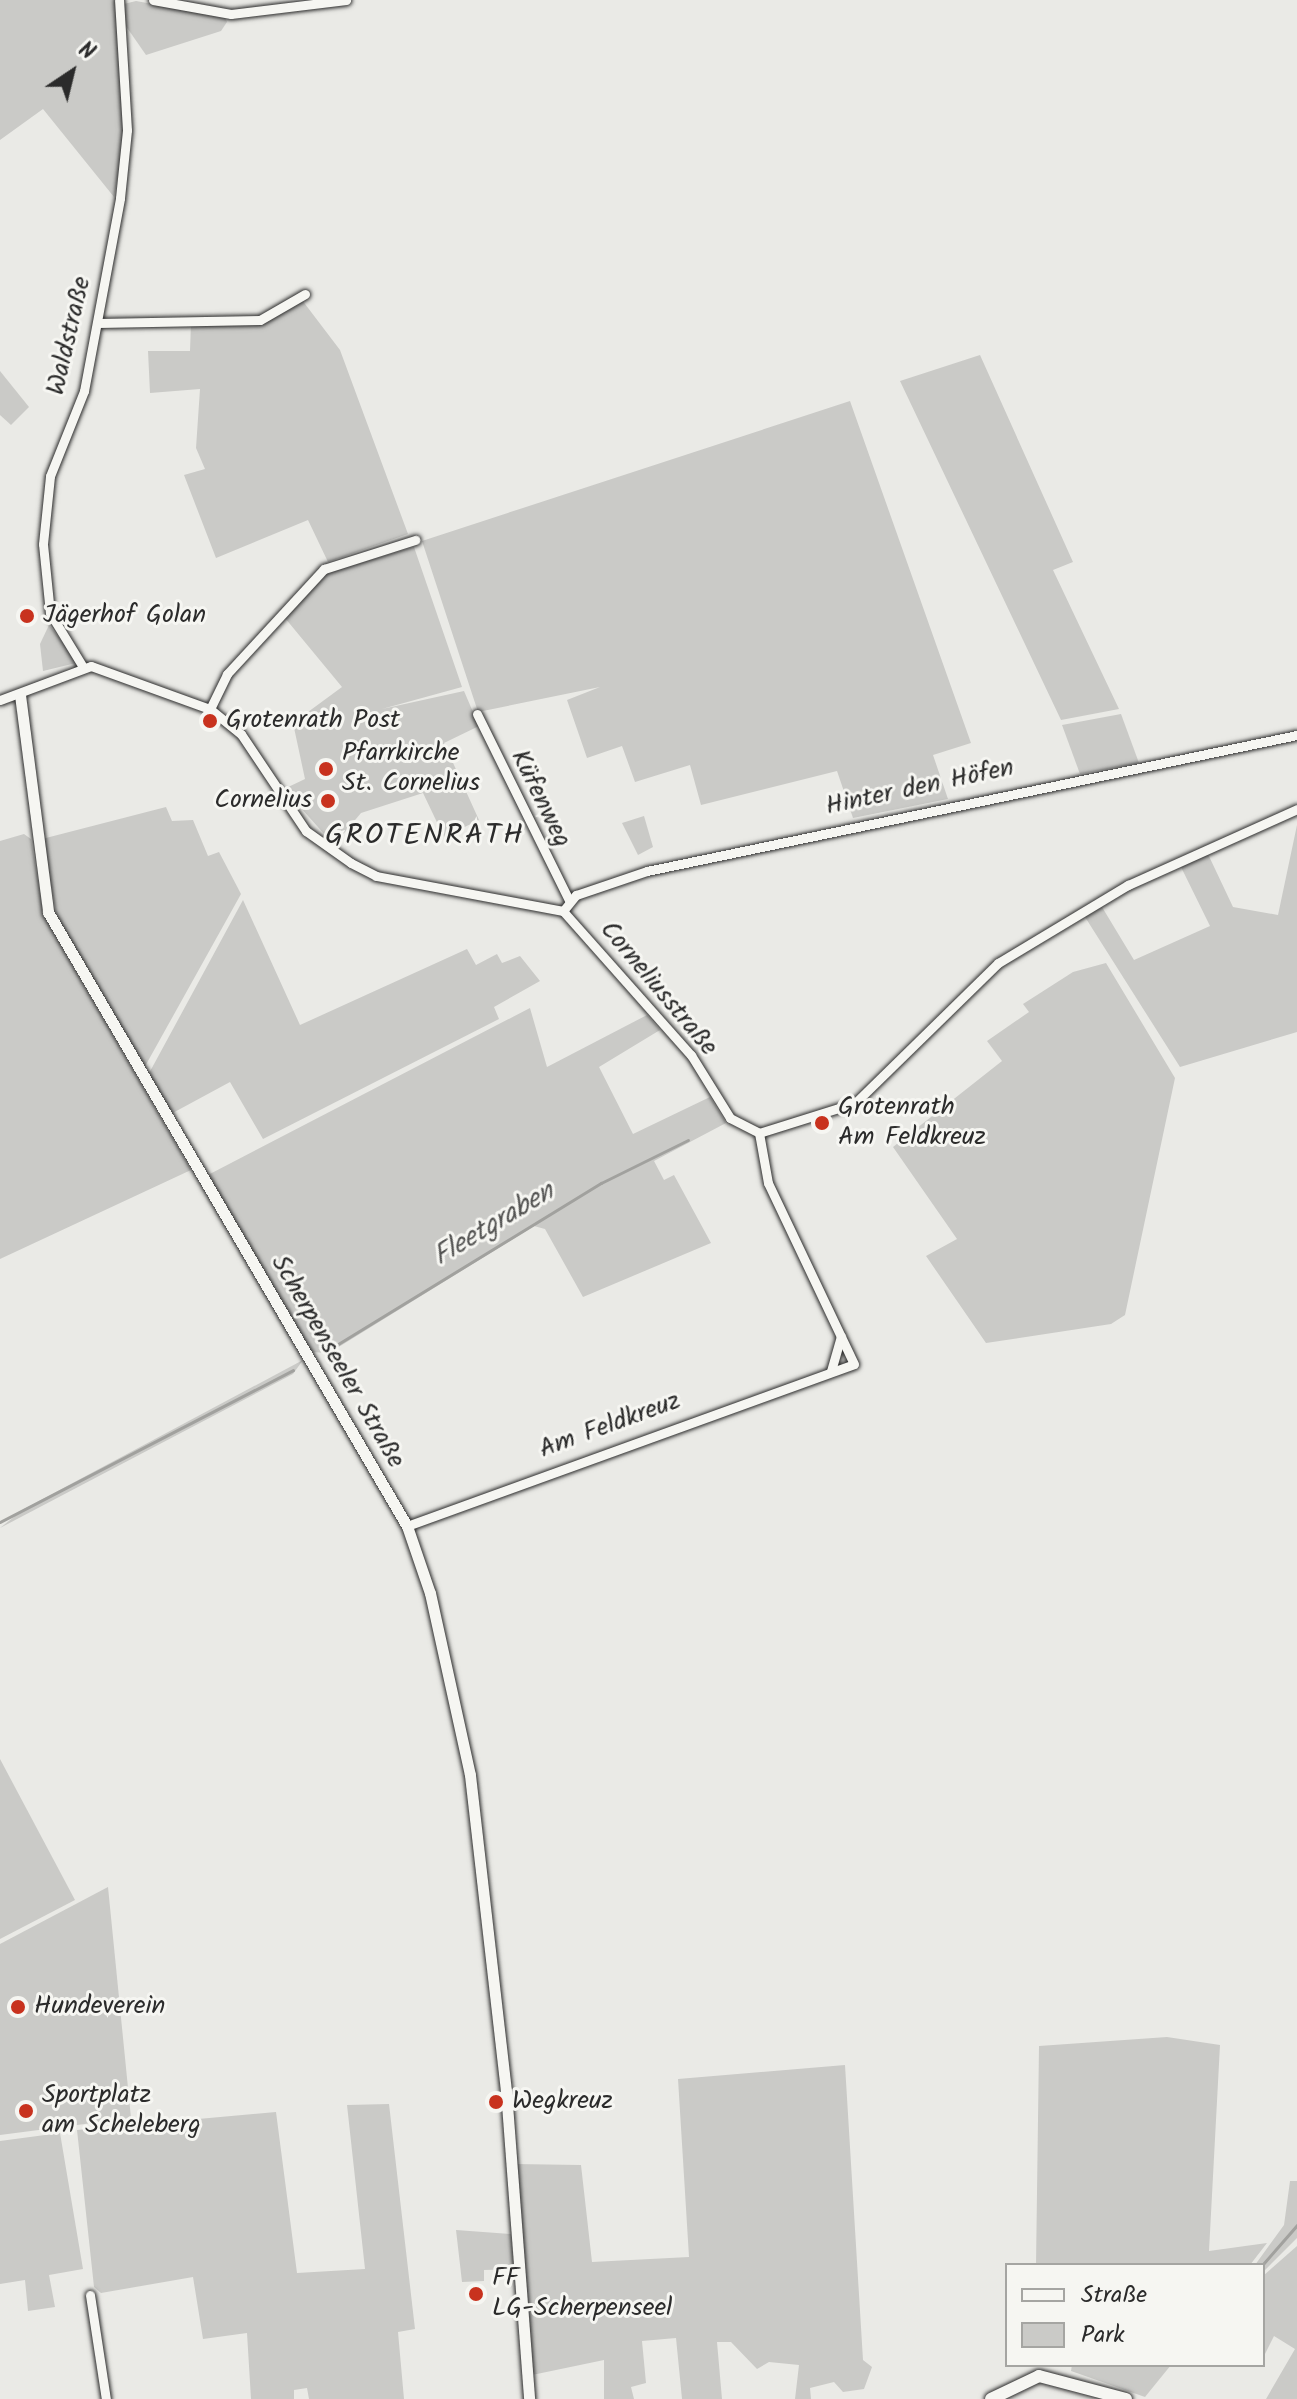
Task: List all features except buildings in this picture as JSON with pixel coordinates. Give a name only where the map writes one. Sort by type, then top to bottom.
[{"type":"main road","points":[[991,2399],[1039,2376],[1126,2399]]},
{"type":"street","name":"Waldstraße","points":[[83,667],[50,613],[43,544],[50,476],[84,391],[126,146],[119,0]]},
{"type":"street","points":[[153,0],[231,14],[346,0]]},
{"type":"street","points":[[98,323],[260,320],[305,294]]},
{"type":"street","points":[[210,709],[227,674],[324,569],[415,540]]},
{"type":"street","points":[[0,700],[20,695],[25,686],[83,667]]},
{"type":"street","name":"Corneliusstraße","points":[[83,667],[151,685],[210,709],[241,734],[306,831],[351,863],[376,876],[563,911],[691,1055],[730,1118],[759,1133]]},
{"type":"street","name":"Scherpenseeler Straße","points":[[20,695],[48,912],[407,1526],[458,1700],[506,2091],[529,2399]]},
{"type":"street","name":"Küfenweg","points":[[477,714],[569,900]]},
{"type":"street","name":"Hinter den Höfen","points":[[569,900],[647,871],[908,811],[1297,735]]},
{"type":"street","points":[[759,1133],[855,1103],[998,963],[1128,885],[1297,809]]},
{"type":"street","points":[[563,911],[569,900]]},
{"type":"street","name":"Am Feldkreuz","points":[[407,1526],[854,1364],[768,1183],[759,1133]]},
{"type":"street","points":[[831,1371],[841,1336]]},
{"type":"street","points":[[90,2295],[106,2399]]},
{"type":"green space","points":[[0,0],[115,0],[124,142],[114,197],[43,109],[0,140]]},
{"type":"green space","points":[[136,1],[225,17],[227,22],[221,31],[146,55],[121,19],[124,4]]},
{"type":"green space","points":[[302,300],[340,350],[408,534],[328,562],[308,520],[216,558],[184,475],[205,469],[196,448],[200,389],[150,393],[148,351],[190,351],[191,323],[263,322]]},
{"type":"green space","points":[[980,355],[1073,562],[1053,570],[1119,709],[1061,720],[900,381]]},
{"type":"green space","points":[[0,371],[29,407],[11,425],[0,415]]},
{"type":"green space","points":[[850,401],[971,743],[933,755],[948,799],[853,818],[837,771],[701,805],[690,765],[635,782],[622,746],[587,758],[567,700],[600,687],[478,712],[422,541]]},
{"type":"green space","points":[[414,547],[462,687],[382,709],[464,691],[479,726],[444,743],[479,820],[444,837],[423,793],[361,813],[334,845],[284,789],[305,779],[293,723],[342,687],[285,618],[324,574]]},
{"type":"green space","points":[[49,625],[76,663],[43,671],[40,644]]},
{"type":"green space","points":[[1121,714],[1139,763],[1080,774],[1062,725]]},
{"type":"green space","points":[[166,807],[172,821],[193,820],[208,856],[219,852],[241,894],[143,1070],[59,927],[42,839]]},
{"type":"green space","points":[[644,816],[653,847],[638,855],[622,823]]},
{"type":"green space","points":[[1297,825],[1297,1032],[1180,1067],[1085,917],[1102,907],[1134,960],[1210,926],[1180,865],[1207,852],[1233,907],[1278,915]]},
{"type":"green space","points":[[24,834],[31,839],[44,917],[191,1170],[0,1259],[0,841]]},
{"type":"green space","points":[[243,900],[300,1025],[467,949],[476,965],[497,954],[502,963],[520,956],[540,981],[494,1007],[499,1019],[263,1139],[230,1082],[169,1115],[147,1077]]},
{"type":"green space","points":[[1106,963],[1175,1078],[1125,1315],[1111,1324],[986,1343],[926,1256],[957,1239],[893,1147],[1002,1061],[987,1041],[1029,1012],[1023,1004],[1073,972]]},
{"type":"green space","points":[[530,1008],[547,1067],[647,1015],[660,1030],[599,1067],[633,1134],[710,1097],[726,1123],[654,1161],[664,1180],[674,1175],[711,1243],[583,1297],[545,1229],[534,1226],[329,1353],[311,1352],[206,1176]]},
{"type":"green space","points":[[303,1360],[293,1374],[0,1528],[24,1509]]},
{"type":"green space","points":[[0,1759],[75,1900],[0,1939]]},
{"type":"green space","points":[[108,1887],[131,2118],[0,2135],[0,1944]]},
{"type":"green space","points":[[1167,2037],[1220,2045],[1209,2251],[1267,2243],[1252,2263],[1036,2263],[1039,2046]]},
{"type":"green space","points":[[845,2065],[863,2360],[872,2367],[864,2389],[843,2392],[834,2382],[810,2388],[811,2399],[795,2399],[799,2365],[769,2362],[757,2369],[731,2342],[717,2342],[722,2399],[682,2399],[676,2338],[642,2341],[646,2383],[631,2387],[634,2399],[604,2399],[604,2360],[532,2375],[514,2164],[581,2165],[592,2262],[689,2257],[678,2079]]},
{"type":"green space","points":[[389,2104],[415,2329],[398,2332],[404,2399],[309,2399],[307,2388],[294,2390],[294,2399],[251,2399],[247,2333],[203,2339],[193,2277],[101,2293],[94,2287],[77,2130],[276,2112],[297,2273],[365,2269],[347,2105]]},
{"type":"green space","points":[[60,2133],[83,2269],[49,2275],[55,2307],[28,2311],[25,2280],[0,2284],[0,2141]]},
{"type":"green space","points":[[1290,2181],[1297,2181],[1297,2238],[1265,2270],[1265,2263],[1256,2263],[1284,2225]]},
{"type":"green space","points":[[456,2230],[511,2234],[514,2269],[484,2270],[484,2281],[462,2282]]},
{"type":"green space","points":[[1297,2246],[1297,2399],[1266,2399],[1295,2349],[1274,2336],[1265,2354],[1265,2274]]},
{"type":"green space","points":[[1072,2367],[1169,2367],[1145,2397],[1071,2371]]},
{"type":"waterway","name":"Fleetgraben","points":[[325,1352],[601,1183],[688,1140]]},
{"type":"waterway","name":"Fleetgraben","points":[[0,1522],[293,1370]]},
{"type":"waterway","points":[[1264,2263],[1297,2225]]},
{"type":"place","name":"Jägerhof Golan","points":[[27,616]]},
{"type":"place","name":"Grotenrath Post","points":[[210,721]]},
{"type":"place","name":"Pfarrkirche St. Cornelius","points":[[326,769]]},
{"type":"place","name":"Cornelius","points":[[328,801]]},
{"type":"place","name":"Grotenrath Am Feldkreuz","points":[[822,1123]]},
{"type":"place","name":"Hundeverein","points":[[18,2007]]},
{"type":"place","name":"Wegkreuz","points":[[496,2102]]},
{"type":"place","name":"Sportplatz am Scheleberg","points":[[26,2111]]},
{"type":"place","name":"FF LG-Scherpenseel","points":[[476,2294]]},
{"type":"district","name":"GROTENRATH","points":[[425,836]]}]
